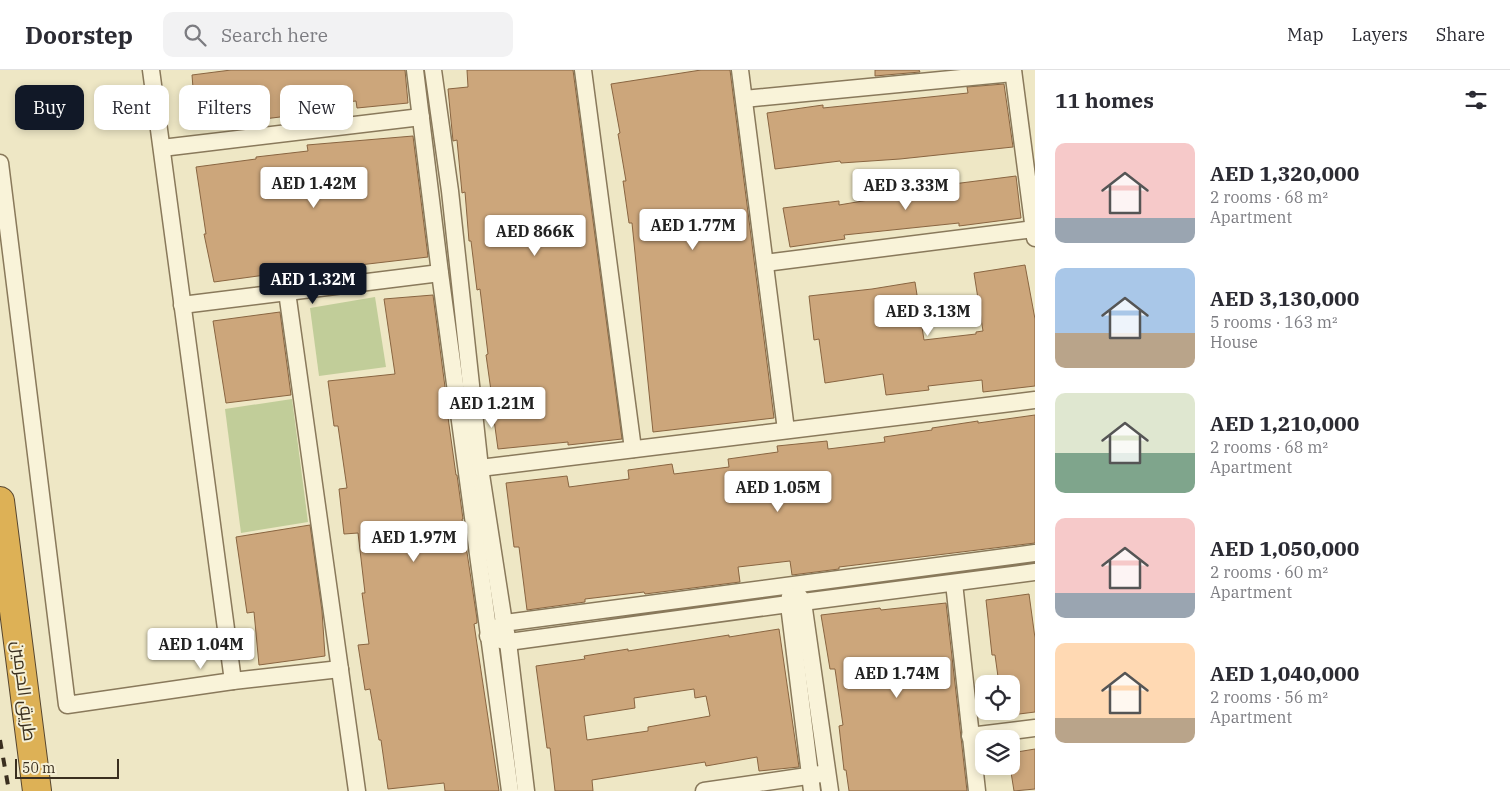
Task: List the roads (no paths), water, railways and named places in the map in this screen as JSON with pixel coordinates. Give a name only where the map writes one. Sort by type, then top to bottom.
[{"type":"highway","name":"طريق الحرمين","points":[[0,501],[37,791]]},
{"type":"highway","points":[[9,574],[51,791]]},
{"type":"street","points":[[151,70],[233,681]]},
{"type":"street","points":[[415,70],[440,273],[510,791]]},
{"type":"street","points":[[433,70],[450,191],[480,468],[508,642],[526,791]]},
{"type":"street","points":[[583,70],[634,449]]},
{"type":"street","points":[[740,70],[786,430]]},
{"type":"street","points":[[744,99],[1013,71],[1034,233],[765,263]]},
{"type":"street","points":[[162,148],[421,118]]},
{"type":"street","points":[[0,163],[67,704],[233,681],[340,669]]},
{"type":"street","points":[[430,195],[450,191]]},
{"type":"street","points":[[182,305],[440,273]]},
{"type":"street","points":[[287,292],[357,791]]},
{"type":"street","points":[[480,468],[1035,400]]},
{"type":"street","points":[[488,636],[504,624],[1035,553]]},
{"type":"street","points":[[488,636],[508,642],[1035,572]]},
{"type":"street","points":[[954,583],[977,791]]},
{"type":"street","points":[[791,586],[796,603],[830,791]]},
{"type":"street","points":[[796,603],[811,783]]},
{"type":"street","points":[[970,736],[1035,728]]},
{"type":"street","points":[[704,791],[811,783],[828,774]]},
{"type":"railway","points":[[0,740],[9,791]]}]
